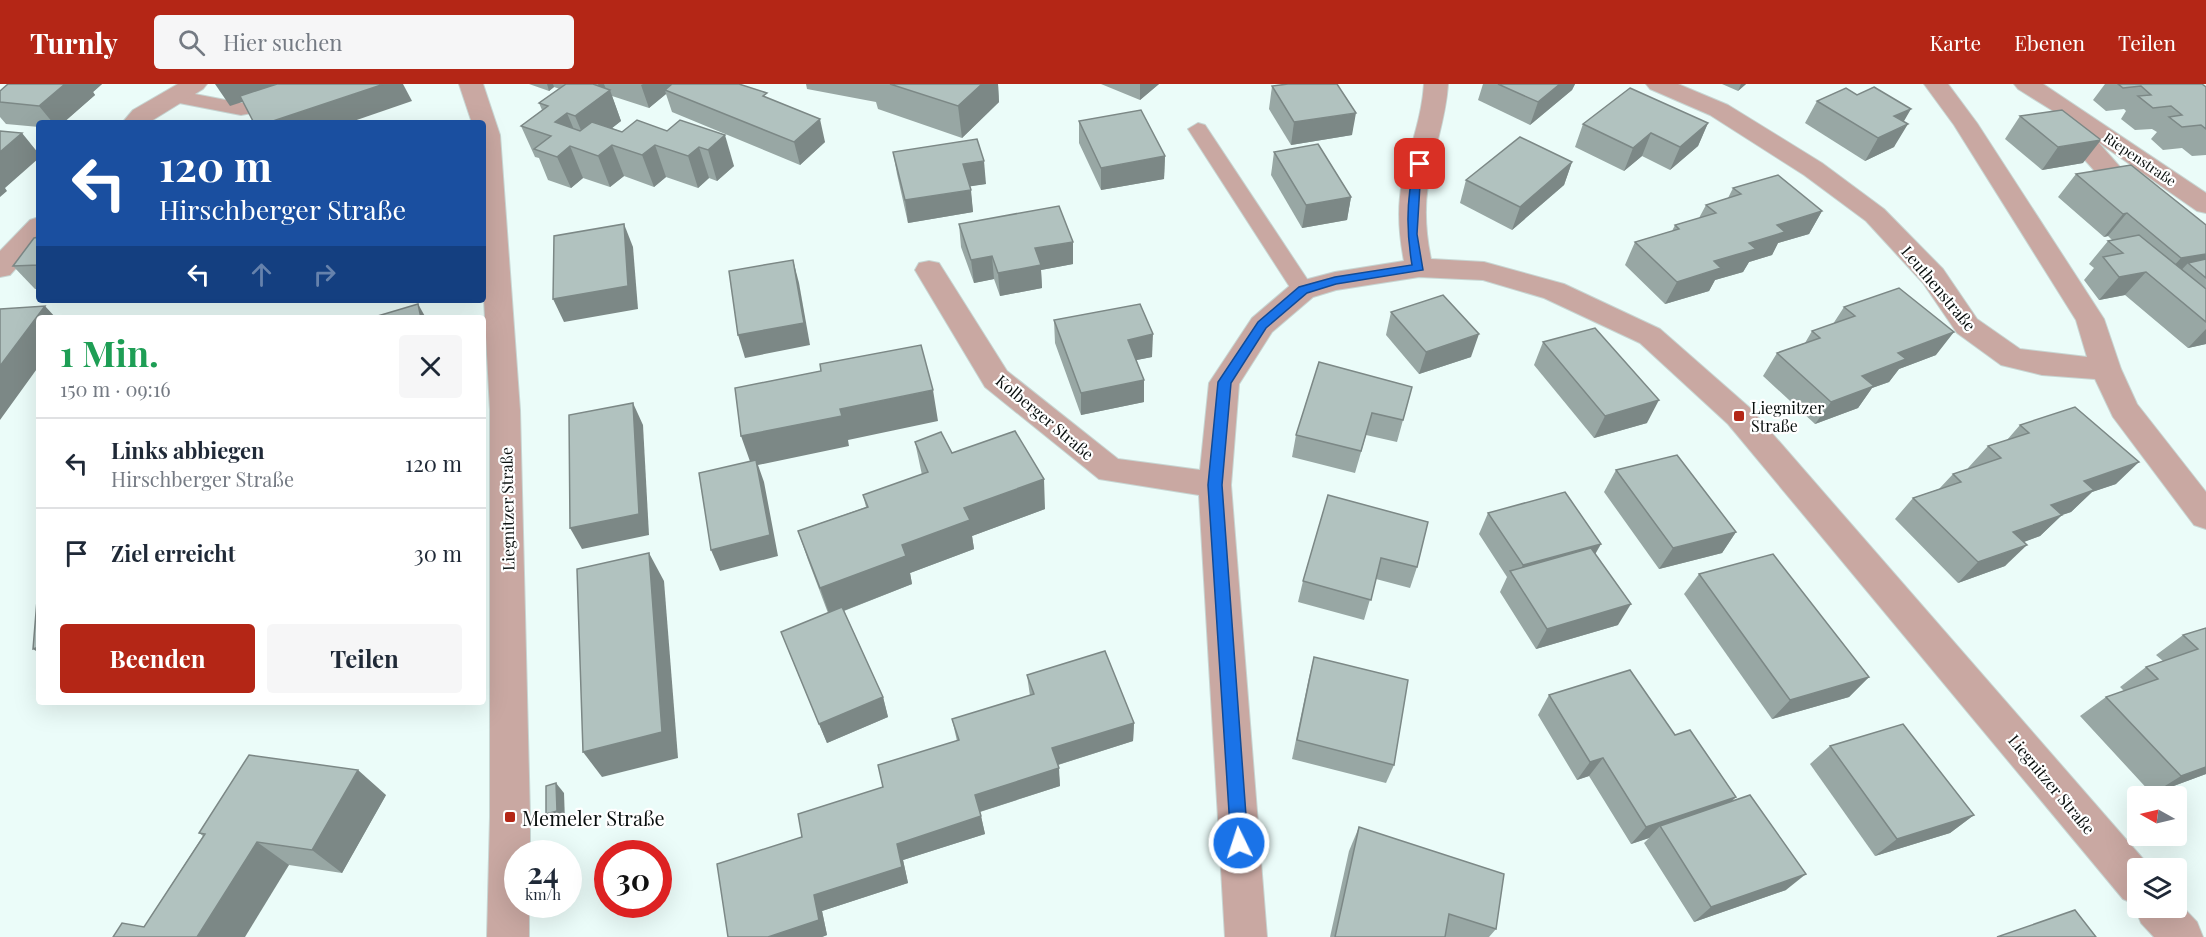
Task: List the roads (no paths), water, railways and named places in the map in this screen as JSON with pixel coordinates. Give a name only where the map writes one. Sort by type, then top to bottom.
[{"type":"street","name":"Liegnitzer Straße","points":[[471,84],[483,120]]},
{"type":"street","points":[[1419,267],[1412,234],[1415,185],[1436,102],[1436,84]]},
{"type":"street","name":"Leuthenstraße","points":[[1658,84],[1719,110],[1813,169],[1875,216],[1933,276],[1967,326],[2012,358],[2042,364],[2106,369]]},
{"type":"street","points":[[1936,84],[1965,123],[2090,319],[2106,369],[2124,409],[2206,516]]},
{"type":"street","name":"Riepenstraße","points":[[2026,84],[2073,113],[2206,205]]},
{"type":"street","points":[[138,120],[142,115],[184,90]]},
{"type":"street","name":"Riepenstraße","points":[[2073,113],[2090,150],[2119,182],[2206,253]]},
{"type":"street","name":"Liegnitzer Straße","points":[[486,129],[505,410],[510,817],[508,937]]},
{"type":"street","points":[[0,268],[36,229]]},
{"type":"street","name":"Liegnitzer Straße","points":[[1246,937],[1215,485],[1224,382],[1262,325],[1303,290],[1335,281],[1419,267],[1484,271],[1554,291],[1650,336],[1739,417],[2127,872]]},
{"type":"street","name":"Kolberger Straße","points":[[929,270],[996,379],[1110,470],[1215,485]]},
{"type":"street","points":[[2165,918],[2182,937]]},
{"type":"lane","points":[[184,90],[241,109],[262,106],[326,84]]},
{"type":"lane","points":[[1198,129],[1303,290]]},
{"type":"place","name":"Liegnitzer Straße","points":[[1739,416]]},
{"type":"place","name":"Memeler Straße","points":[[510,817]]}]
